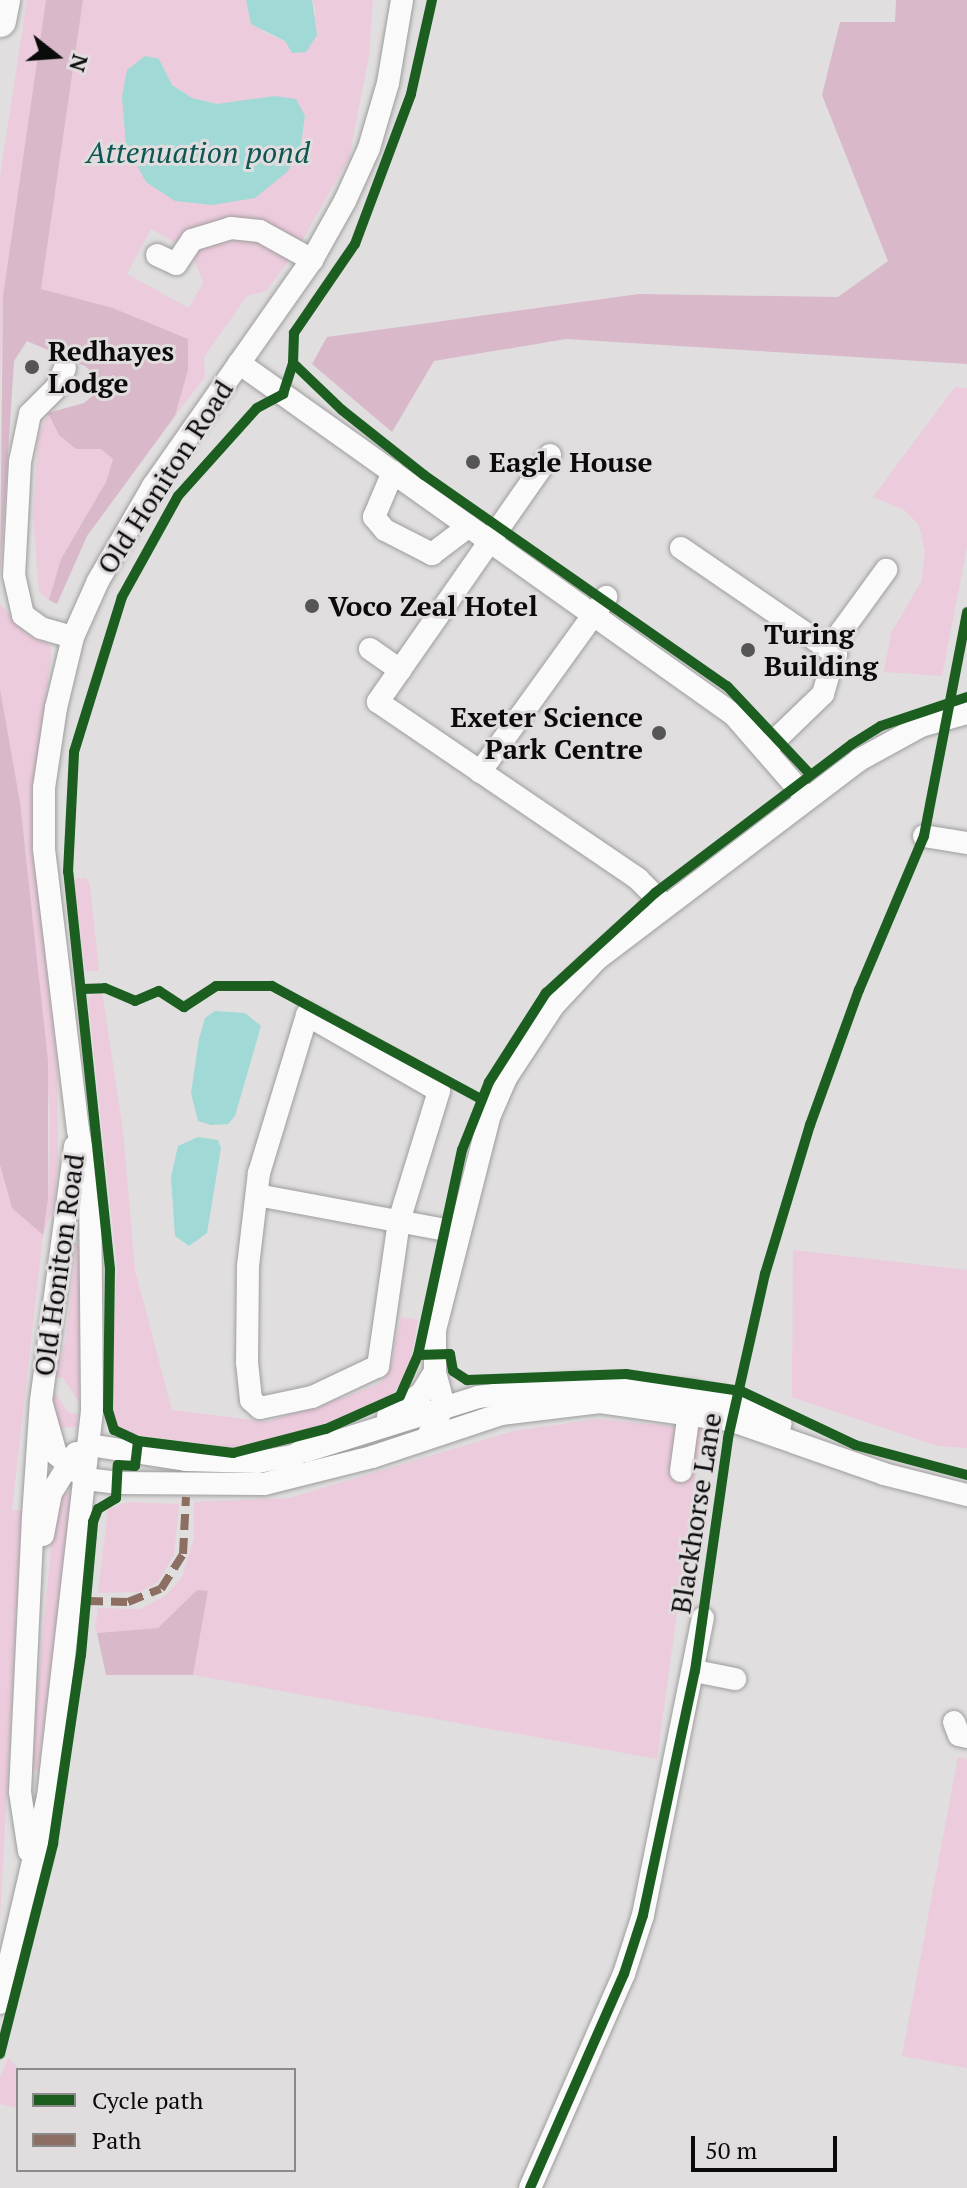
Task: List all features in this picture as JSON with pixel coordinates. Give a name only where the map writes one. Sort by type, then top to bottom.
[{"type":"highway","points":[[0,21],[4,0]]},
{"type":"street","name":"Old Honiton Road","points":[[0,2003],[30,1861],[48,1797],[89,1445],[93,1242],[44,848],[44,788],[73,637],[98,581],[153,486],[312,260],[369,148],[388,83],[402,0]]},
{"type":"street","points":[[157,255],[176,264],[192,240],[231,228],[260,231],[312,260]]},
{"type":"street","points":[[239,363],[490,541],[600,606],[734,715],[767,748],[802,792]]},
{"type":"street","points":[[65,368],[57,387],[30,414],[20,462],[14,575],[23,615],[41,628],[73,637]]},
{"type":"street","points":[[550,455],[378,702],[638,879],[665,906]]},
{"type":"street","points":[[393,472],[374,517],[385,530],[432,554],[469,526]]},
{"type":"street","points":[[681,548],[836,654]]},
{"type":"street","points":[[767,748],[823,694],[841,632],[886,570]]},
{"type":"street","points":[[480,772],[600,606]]},
{"type":"street","points":[[370,649],[400,670]]},
{"type":"street","points":[[429,1434],[444,1406],[435,1372],[435,1330],[457,1232],[490,1115],[523,1049],[554,1005],[597,959],[802,792],[898,737],[967,713]]},
{"type":"street","points":[[924,836],[967,843]]},
{"type":"street","points":[[307,1015],[439,1091],[399,1221],[378,1366],[312,1397],[260,1408],[251,1400],[247,1363],[248,1266],[257,1195],[274,1118],[307,1015]]},
{"type":"street","name":"Old Honiton Road","points":[[30,1861],[20,1792],[41,1401],[78,1130]]},
{"type":"street","points":[[257,1195],[457,1232]]},
{"type":"street","points":[[306,1451],[320,1441],[395,1413],[421,1394],[435,1372]]},
{"type":"street","points":[[89,1445],[222,1462],[258,1462],[323,1450],[444,1406],[571,1385],[612,1383],[691,1402]]},
{"type":"street","name":"Old Honiton Road","points":[[41,1401],[56,1454],[86,1479]]},
{"type":"street","points":[[444,1406],[457,1414],[501,1414],[600,1402],[738,1404],[830,1452],[884,1474],[967,1495]]},
{"type":"street","points":[[681,1471],[691,1402]]},
{"type":"street","points":[[86,1479],[186,1487],[264,1484],[372,1457],[429,1434],[501,1414]]},
{"type":"street","name":"Old Honiton Road","points":[[34,1571],[51,1493],[67,1464],[89,1445]]},
{"type":"street","name":"Blackhorse Lane","points":[[530,2188],[624,1974],[643,1915],[695,1671],[703,1618]]},
{"type":"street","points":[[695,1671],[735,1679]]},
{"type":"shaded area","points":[[27,0],[46,0],[3,296],[0,385],[0,176]]},
{"type":"shaded area","points":[[46,0],[83,0],[41,289],[113,308],[188,339],[188,370],[175,416],[87,536],[57,604],[49,600],[61,559],[106,482],[113,459],[101,449],[76,449],[59,435],[48,413],[84,403],[98,391],[97,377],[85,366],[27,341],[14,361],[0,577],[3,296]]},
{"type":"shaded area","points":[[83,0],[246,0],[263,32],[285,41],[292,53],[316,12],[312,0],[373,0],[369,56],[349,158],[296,251],[266,291],[247,296],[204,357],[205,377],[175,416],[188,370],[187,339],[113,308],[41,289]],"holes":[[[159,59],[172,85],[192,98],[217,104],[296,100],[305,116],[300,151],[127,70]],[[151,229],[191,251],[203,283],[189,308],[127,274]]]},
{"type":"shaded area","points":[[896,0],[967,0],[967,364],[566,339],[434,361],[392,432],[312,364],[327,337],[639,294],[838,297],[888,261],[822,95],[840,22],[895,22]]},
{"type":"shaded area","points":[[955,387],[967,388],[967,547],[942,676],[884,672],[891,633],[921,582],[925,552],[919,525],[904,510],[873,497]]},
{"type":"shaded area","points":[[48,413],[59,435],[101,449],[113,458],[106,482],[61,559],[49,600],[39,592],[33,517],[38,439]]},
{"type":"shaded area","points":[[0,604],[27,635],[50,645],[34,794],[34,857],[57,1063],[58,1158],[54,1205],[43,1235],[12,1510],[22,1511],[0,1918],[0,1165],[12,1208],[48,1199],[50,1112],[20,802],[0,689]]},
{"type":"shaded area","points":[[0,689],[20,802],[48,1061],[48,1199],[43,1235],[12,1208],[0,1165]]},
{"type":"shaded area","points":[[86,878],[90,885],[99,971],[85,971],[74,879]]},
{"type":"shaded area","points":[[94,992],[102,992],[123,1131],[135,1270],[172,1410],[267,1422],[357,1393],[381,1382],[391,1367],[401,1317],[418,1320],[408,1375],[386,1401],[323,1426],[233,1448],[131,1434],[114,1424],[110,1399],[117,1267],[88,999]]},
{"type":"shaded area","points":[[76,1244],[80,1244],[79,1402],[63,1378],[54,1377],[66,1339]]},
{"type":"shaded area","points":[[793,1250],[967,1270],[967,1448],[937,1446],[792,1397]]},
{"type":"shaded area","points":[[53,1390],[69,1413],[78,1414],[77,1427],[60,1428],[52,1415]]},
{"type":"shaded area","points":[[597,1419],[702,1429],[657,1759],[193,1675],[208,1592],[197,1591],[158,1628],[97,1633],[95,1629],[98,1608],[140,1609],[165,1596],[182,1577],[194,1538],[194,1502],[289,1498],[513,1431]]},
{"type":"shaded area","points":[[62,1491],[72,1494],[38,1771],[32,1769],[31,1758],[54,1515]]},
{"type":"shaded area","points":[[128,1502],[179,1504],[174,1555],[158,1582],[140,1592],[98,1593],[108,1509]]},
{"type":"shaded area","points":[[197,1590],[208,1591],[193,1675],[106,1675],[97,1633],[158,1628]]},
{"type":"shaded area","points":[[958,1757],[967,1759],[967,2068],[902,2056]]},
{"type":"shaded area","points":[[8,2058],[19,2068],[16,2068],[16,2108],[0,2104],[0,2078]]},
{"type":"water","name":"Attenuation pond","points":[[246,0],[312,0],[317,35],[306,52],[292,53],[285,41],[251,24]]},
{"type":"water","name":"Attenuation pond","points":[[145,56],[159,59],[172,85],[192,98],[217,104],[275,96],[296,99],[305,116],[300,151],[287,172],[255,198],[212,205],[175,201],[146,182],[126,145],[122,97],[127,70]]},
{"type":"water","points":[[215,1011],[245,1013],[261,1026],[235,1116],[228,1124],[211,1125],[198,1121],[191,1093],[205,1018]]},
{"type":"water","points":[[198,1137],[218,1140],[221,1148],[207,1233],[189,1246],[175,1236],[171,1177],[178,1146]]},
{"type":"marked path","points":[[87,1601],[128,1602],[161,1589],[183,1554],[186,1497]]},
{"type":"cycle path","points":[[0,2054],[53,1844],[81,1655],[93,1522],[98,1509],[116,1498],[118,1465],[135,1466],[138,1441],[114,1430],[108,1410],[110,1269],[68,872],[74,752],[122,597],[178,496],[257,408],[283,394],[293,363],[294,333],[355,244],[411,94],[432,0]]},
{"type":"cycle path","points":[[293,363],[342,410],[424,475],[727,686],[810,774]]},
{"type":"cycle path","points":[[530,2188],[624,1974],[643,1915],[695,1671],[728,1438],[765,1274],[810,1125],[859,990],[924,836],[967,612]]},
{"type":"cycle path","points":[[418,1355],[462,1150],[489,1082],[546,993],[655,893],[852,744],[881,726],[967,697]]},
{"type":"cycle path","points":[[82,989],[105,988],[135,1001],[159,991],[184,1007],[216,986],[272,986],[481,1099]]},
{"type":"cycle path","points":[[138,1441],[233,1453],[326,1429],[400,1396],[418,1355],[450,1354],[453,1371],[467,1380],[626,1374],[741,1391],[855,1445],[967,1475]]},
{"type":"place","name":"Redhayes Lodge","points":[[32,367]]},
{"type":"place","name":"Eagle House","points":[[473,462]]},
{"type":"place","name":"Voco Zeal Hotel","points":[[312,606]]},
{"type":"place","name":"Turing Building","points":[[748,650]]},
{"type":"place","name":"Exeter Science Park Centre","points":[[659,733]]}]
